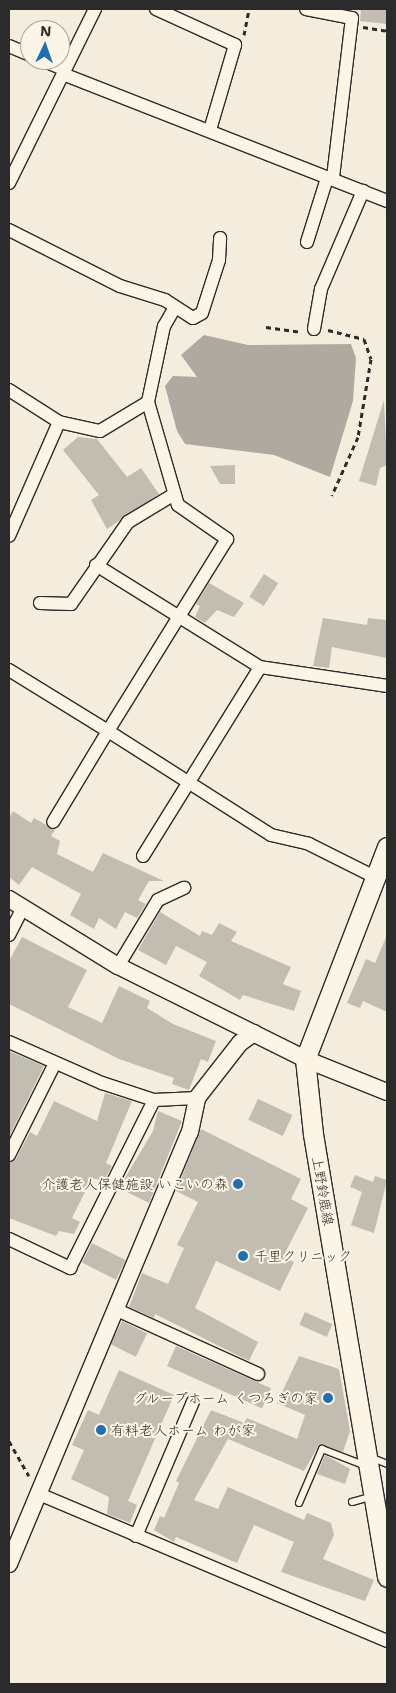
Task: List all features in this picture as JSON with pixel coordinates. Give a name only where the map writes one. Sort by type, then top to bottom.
[{"type":"main road","name":"上野鈴鹿線","points":[[387,847],[305,1059],[313,1134],[374,1462],[374,1496],[387,1577]]},
{"type":"street","points":[[9,183],[95,9]]},
{"type":"street","points":[[156,9],[235,45],[210,130]]},
{"type":"street","points":[[306,9],[352,18],[330,178],[307,242]]},
{"type":"street","points":[[60,70],[387,200]]},
{"type":"street","points":[[314,329],[321,288],[363,191]]},
{"type":"street","points":[[9,230],[120,286],[165,300],[174,309],[193,318],[202,313],[219,260],[220,238]]},
{"type":"street","points":[[53,822],[227,539],[178,505],[172,496],[148,402],[164,326],[174,309]]},
{"type":"street","points":[[9,390],[59,422],[100,432],[148,402]]},
{"type":"street","points":[[9,536],[59,422]]},
{"type":"street","points":[[40,603],[71,604],[96,565],[128,522],[172,496]]},
{"type":"street","points":[[96,565],[260,667],[387,686]]},
{"type":"street","points":[[142,856],[260,667]]},
{"type":"street","points":[[9,670],[271,835],[309,844],[376,877]]},
{"type":"street","points":[[118,966],[158,900],[184,888]]},
{"type":"street","points":[[9,899],[118,966],[305,1059],[387,1092]]},
{"type":"street","points":[[9,934],[23,908]]},
{"type":"street","points":[[9,1564],[190,1132],[197,1098],[240,1042],[254,1033]]},
{"type":"street","points":[[9,1042],[56,1064],[154,1100],[197,1098]]},
{"type":"street","points":[[9,1155],[56,1064]]},
{"type":"street","points":[[9,1239],[70,1268],[154,1100]]},
{"type":"street","points":[[117,1310],[258,1374]]},
{"type":"street","points":[[136,1536],[193,1402]]},
{"type":"street","points":[[39,1494],[387,1641]]},
{"type":"lane","points":[[299,1503],[322,1448],[374,1462]]},
{"type":"lane","points":[[352,1502],[374,1496]]},
{"type":"path","points":[[235,45],[243,36],[249,9]]},
{"type":"path","points":[[352,26],[387,31]]},
{"type":"path","points":[[266,327],[300,333],[314,329],[357,335],[369,346],[371,359],[358,437],[332,495]]},
{"type":"path","points":[[9,1441],[39,1494]]},
{"type":"shaded area","points":[[204,335],[248,345],[351,344],[356,358],[353,401],[330,477],[274,455],[185,444],[177,431],[165,386],[173,376],[197,377],[181,355]]},
{"type":"building","points":[[361,9],[387,9],[387,24],[360,21]]},
{"type":"building","points":[[384,400],[387,465],[380,468],[376,486],[359,481]]},
{"type":"building","points":[[78,437],[97,439],[127,477],[141,468],[159,494],[107,529],[91,500],[99,495],[63,450]]},
{"type":"building","points":[[235,465],[235,484],[220,484],[210,466]]},
{"type":"building","points":[[264,574],[278,583],[264,606],[249,597]]},
{"type":"building","points":[[209,583],[244,603],[234,617],[217,610],[205,623],[195,617],[200,606],[196,604]]},
{"type":"building","points":[[323,618],[367,625],[368,618],[387,620],[387,658],[332,647],[329,668],[313,666]]},
{"type":"building","points":[[13,811],[31,823],[34,818],[55,830],[51,836],[60,841],[57,854],[93,872],[103,853],[164,881],[149,881],[138,900],[146,904],[137,918],[125,912],[116,929],[99,918],[94,929],[70,915],[81,894],[32,867],[19,885],[9,877],[9,818]]},
{"type":"building","points":[[160,912],[200,936],[202,931],[212,935],[219,923],[237,932],[231,941],[291,967],[283,984],[301,991],[294,1011],[243,995],[240,1000],[199,976],[207,962],[176,946],[166,965],[138,950]]},
{"type":"building","points":[[387,935],[387,1012],[363,1001],[360,1008],[347,1003],[366,959],[375,963]]},
{"type":"building","points":[[22,937],[87,970],[68,1007],[102,1023],[119,986],[150,1001],[147,1008],[173,1024],[216,1041],[208,1062],[201,1059],[189,1090],[172,1084],[174,1078],[119,1059],[9,1004],[9,961]]},
{"type":"building","points":[[9,1051],[44,1066],[9,1137]]},
{"type":"building","points":[[105,1093],[132,1101],[106,1163],[112,1166],[104,1181],[92,1178],[72,1218],[80,1222],[74,1234],[59,1231],[56,1236],[9,1218],[9,1163],[16,1159],[30,1132],[37,1136],[54,1101],[97,1121]]},
{"type":"building","points":[[258,1099],[292,1115],[283,1136],[248,1120]]},
{"type":"building","points":[[158,1111],[182,1121],[149,1203],[119,1188],[153,1131]]},
{"type":"building","points":[[201,1129],[301,1179],[291,1199],[308,1208],[283,1257],[294,1262],[280,1291],[216,1261],[195,1308],[258,1342],[249,1361],[155,1314],[154,1318],[129,1307],[142,1273],[168,1284],[184,1248],[177,1245],[198,1202],[176,1191]]},
{"type":"building","points":[[355,1175],[373,1182],[375,1176],[387,1180],[374,1233],[351,1225],[362,1192],[350,1187]]},
{"type":"building","points":[[92,1243],[126,1260],[116,1280],[82,1263]]},
{"type":"building","points":[[305,1312],[332,1324],[327,1337],[299,1325]]},
{"type":"building","points":[[122,1321],[147,1333],[136,1357],[111,1344]]},
{"type":"building","points":[[176,1346],[271,1388],[262,1408],[167,1366]]},
{"type":"building","points":[[299,1356],[339,1369],[350,1431],[343,1452],[319,1445],[304,1471],[228,1439],[194,1500],[218,1509],[228,1487],[304,1520],[307,1513],[331,1523],[334,1535],[323,1559],[374,1580],[365,1601],[281,1572],[294,1542],[254,1525],[237,1563],[176,1537],[174,1542],[154,1530],[160,1516],[164,1518],[179,1483],[176,1481],[211,1410],[244,1423],[247,1418],[297,1439],[305,1415],[277,1403]]},
{"type":"building","points":[[119,1370],[174,1395],[128,1501],[137,1505],[130,1523],[107,1514],[109,1497],[71,1479],[84,1450],[72,1445],[88,1410],[99,1415]]},
{"type":"building","points":[[325,1455],[350,1469],[345,1484],[317,1474]]},
{"type":"place","name":"介護老人保健施設 いこいの森","points":[[238,1184]]},
{"type":"place","name":"千里クリニック","points":[[243,1256]]},
{"type":"place","name":"グループホーム くつろぎの家","points":[[328,1398]]},
{"type":"place","name":"有料老人ホーム わが家","points":[[101,1430]]}]
